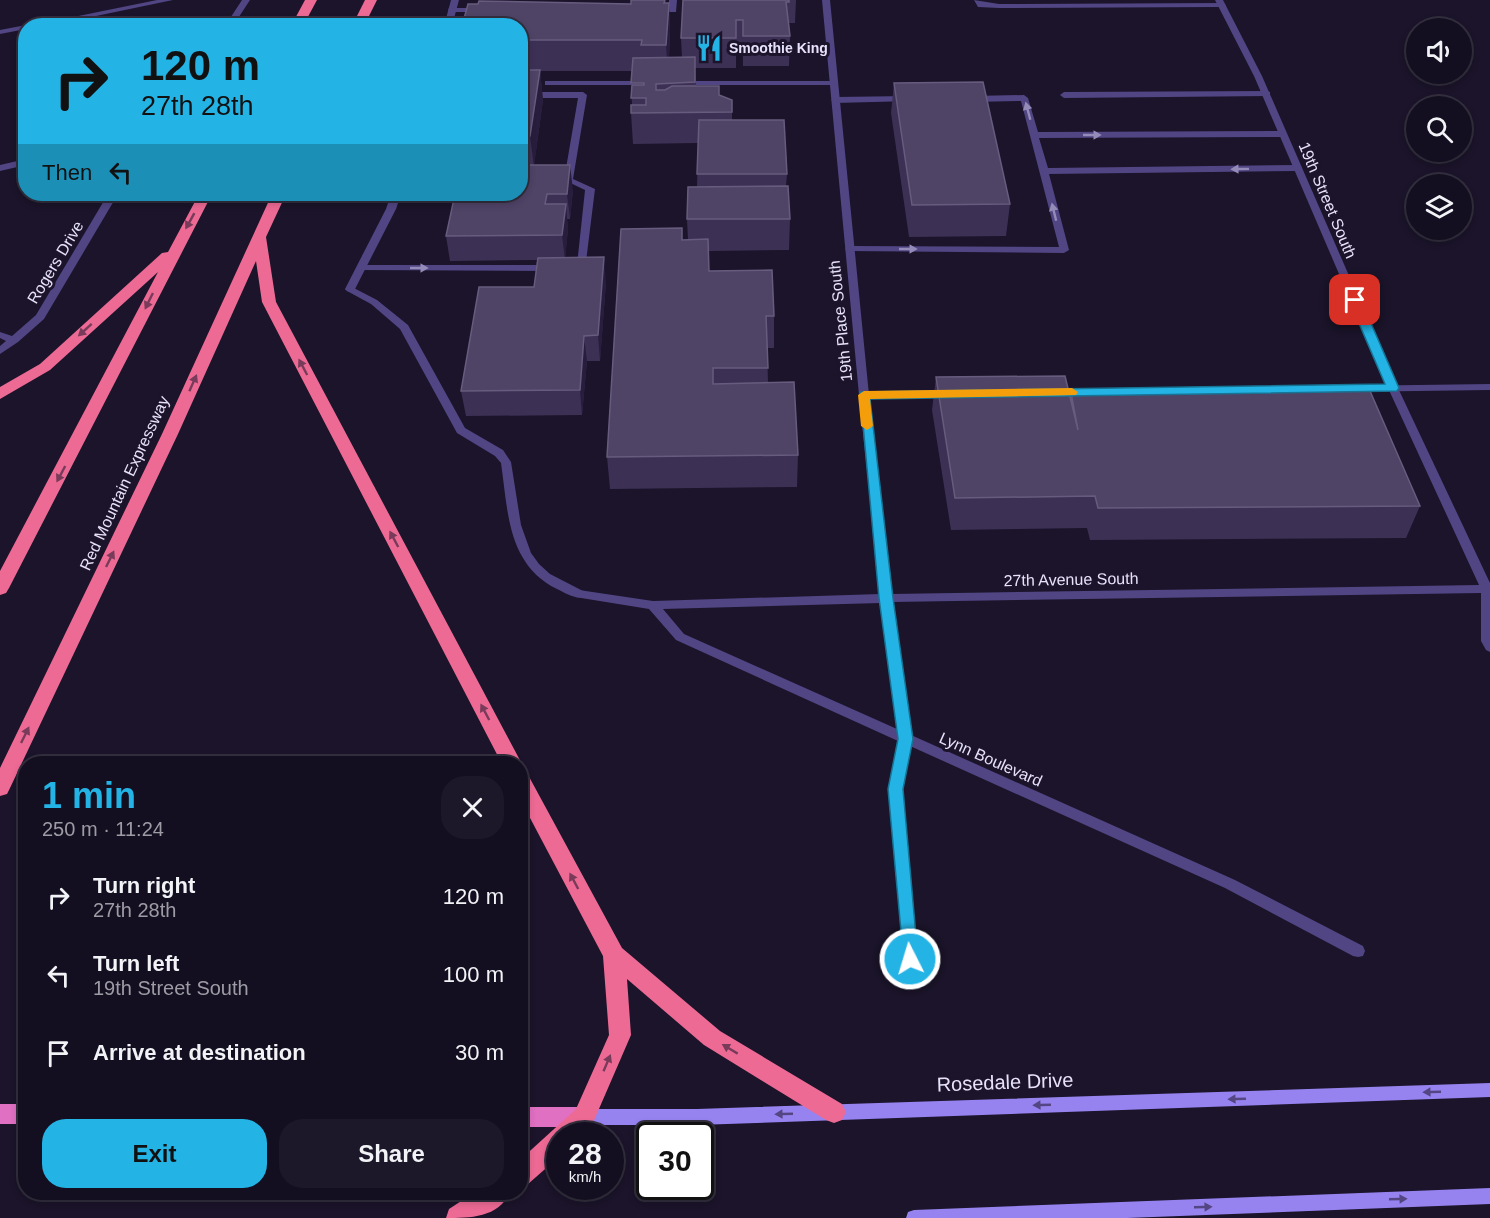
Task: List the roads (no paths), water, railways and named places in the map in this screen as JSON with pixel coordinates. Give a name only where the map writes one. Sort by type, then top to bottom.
[{"type":"highway","points":[[301,18],[311,0]]},
{"type":"highway","points":[[362,18],[371,0]]},
{"type":"highway","points":[[0,588],[99,402],[175,248],[201,201]]},
{"type":"highway","name":"Red Mountain Expressway","points":[[0,788],[170,434],[276,201]]},
{"type":"highway","points":[[259,235],[269,302],[509,756]]},
{"type":"highway","points":[[0,394],[45,367],[175,248]]},
{"type":"highway","points":[[528,794],[614,955],[712,1038],[834,1112]]},
{"type":"highway","points":[[579,1122],[584,1117],[620,1035],[614,955]]},
{"type":"highway","points":[[0,1114],[18,1114]]},
{"type":"highway","name":"Rosedale Drive","points":[[528,1117],[584,1117]]},
{"type":"highway","points":[[528,1169],[546,1153]]},
{"type":"highway","points":[[458,1218],[486,1200]]},
{"type":"main road","name":"Rosedale Drive","points":[[584,1117],[697,1117],[1490,1090]]},
{"type":"main road","points":[[914,1218],[1490,1196]]},
{"type":"street","points":[[75,18],[169,0]]},
{"type":"street","points":[[234,18],[246,0]]},
{"type":"street","points":[[450,18],[455,0]]},
{"type":"street","points":[[638,10],[673,10],[673,0]]},
{"type":"street","name":"19th Place South","points":[[826,0],[864,395],[886,598],[906,739],[896,789],[910,959]]},
{"type":"street","points":[[978,0],[981,5],[999,6],[1220,2]]},
{"type":"street","name":"19th Street South","points":[[1220,2],[1267,94],[1393,388],[1489,589],[1487,641],[1490,647]]},
{"type":"street","points":[[452,10],[487,10]]},
{"type":"street","points":[[0,32],[18,29]]},
{"type":"street","points":[[548,83],[655,83]]},
{"type":"street","points":[[667,83],[833,83]]},
{"type":"street","points":[[1064,95],[1267,94]]},
{"type":"street","points":[[528,95],[584,95],[568,180]]},
{"type":"street","points":[[850,249],[1064,250],[1024,98],[965,99]]},
{"type":"street","points":[[835,100],[918,99]]},
{"type":"street","points":[[1034,135],[1283,134]]},
{"type":"street","points":[[0,168],[18,164]]},
{"type":"street","points":[[1044,171],[1298,168]]},
{"type":"street","points":[[556,179],[568,180],[590,189],[582,268],[571,268]]},
{"type":"street","name":"Rogers Drive","points":[[0,351],[40,317],[109,201]]},
{"type":"street","points":[[394,201],[392,210],[350,289],[374,302],[404,327],[461,430],[499,453],[506,462],[521,547],[533,567],[547,578],[579,594],[653,605]]},
{"type":"street","points":[[361,268],[559,268]]},
{"type":"street","points":[[0,334],[14,340]]},
{"type":"street","points":[[1043,393],[1490,387]]},
{"type":"street","points":[[864,395],[960,394]]},
{"type":"street","name":"27th Avenue South","points":[[653,605],[886,598],[1489,589]]},
{"type":"street","name":"Lynn Boulevard","points":[[653,605],[681,637],[1230,885],[1358,951]]},
{"type":"place","name":"Smoothie King","points":[[709,48]]}]
